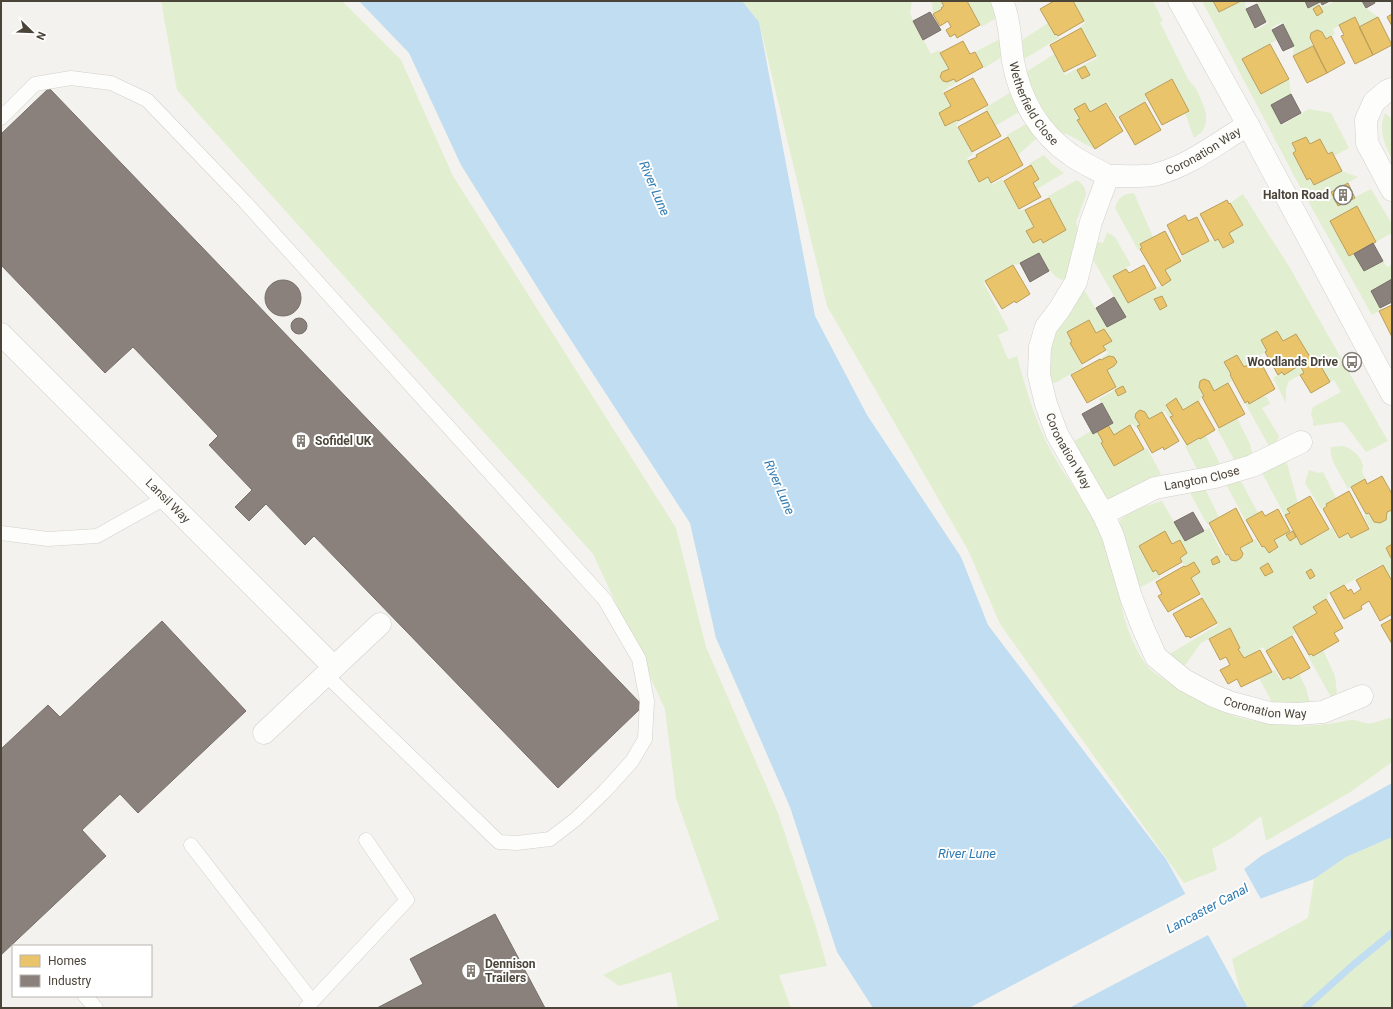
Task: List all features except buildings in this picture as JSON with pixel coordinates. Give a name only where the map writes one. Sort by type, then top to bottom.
[{"type":"street","name":"Wetherfield Close","points":[[1002,1],[1010,34],[1013,61],[1019,87],[1031,113],[1052,140],[1072,156],[1108,176]]},
{"type":"street","points":[[1180,1],[1392,394]]},
{"type":"street","points":[[1392,89],[1385,92],[1374,102],[1366,120],[1367,143],[1392,190]]},
{"type":"street","name":"Coronation Way","points":[[1248,125],[1187,164],[1153,175],[1108,176],[1091,222],[1076,282],[1059,310],[1046,327],[1040,347],[1039,375],[1046,404],[1057,434],[1103,514],[1113,536],[1137,613],[1156,657],[1184,680],[1214,696],[1229,702],[1270,713],[1297,714],[1323,712],[1362,696]]},
{"type":"street","name":"Lansil Way","points":[[1,334],[165,498],[330,671]]},
{"type":"street","name":"Langton Close","points":[[1103,514],[1155,488],[1215,477],[1252,466],[1301,442]]},
{"type":"street","points":[[264,733],[380,624]]},
{"type":"lane","points":[[1,118],[35,84],[71,78],[111,83],[147,100],[245,202],[605,600],[638,659],[647,700],[645,739],[632,761],[605,791],[576,819],[550,839],[517,843],[499,842],[330,671]]},
{"type":"lane","points":[[1,533],[48,539],[97,536],[165,498]]},
{"type":"lane","points":[[191,845],[309,1005],[407,900],[366,840]]},
{"type":"lane","points":[[86,997],[96,1008]]},
{"type":"green space","points":[[161,1],[342,1],[401,60],[453,176],[676,528],[706,647],[778,813],[815,924],[827,966],[779,975],[791,1008],[678,1008],[671,972],[619,986],[603,975],[719,919],[676,798],[665,709],[593,554],[177,90]]},
{"type":"green space","points":[[742,1],[912,1],[910,13],[913,21],[931,54],[939,50],[949,69],[942,72],[940,77],[943,81],[947,82],[954,79],[956,83],[943,91],[951,106],[939,113],[945,126],[957,120],[958,123],[956,125],[973,154],[967,158],[979,182],[988,177],[992,185],[1002,179],[1020,211],[1025,209],[1034,227],[1027,231],[1033,243],[1041,239],[1043,243],[1066,230],[1048,196],[1077,180],[1085,188],[1086,195],[1076,222],[1079,235],[1067,280],[1058,278],[1051,271],[1049,271],[1039,253],[1016,265],[1013,265],[983,282],[1009,330],[998,335],[1008,359],[1017,356],[1032,407],[1041,431],[1059,465],[1091,514],[1104,541],[1114,572],[1129,633],[1137,650],[1146,665],[1160,677],[1198,700],[1233,716],[1269,724],[1288,725],[1328,724],[1351,720],[1369,723],[1392,718],[1392,762],[1352,791],[1266,841],[1261,816],[1233,837],[1212,849],[1217,870],[1184,883],[1000,624],[968,550],[827,306],[759,22]]},
{"type":"green space","points":[[929,1],[941,1],[944,6],[941,8],[942,9],[933,14],[932,3]]},
{"type":"green space","points":[[967,1],[993,1],[1000,16],[981,27]]},
{"type":"green space","points":[[1073,1],[1153,1],[1163,21],[1160,22],[1188,79],[1197,90],[1204,107],[1206,123],[1202,132],[1194,138],[1185,113],[1189,110],[1172,79],[1145,94],[1147,100],[1116,118],[1107,102],[1090,112],[1085,103],[1074,109],[1080,119],[1077,121],[1095,149],[1067,134],[1056,133],[1041,113],[1026,72],[1054,54],[1065,75],[1097,58],[1080,27],[1085,23]]},
{"type":"green space","points":[[1202,1],[1213,1],[1219,12],[1241,1],[1245,1],[1246,9],[1256,30],[1268,23],[1256,1],[1305,1],[1308,8],[1319,3],[1321,7],[1332,3],[1332,1],[1362,1],[1366,8],[1378,17],[1359,27],[1354,17],[1333,29],[1335,34],[1326,39],[1322,32],[1317,30],[1311,33],[1309,39],[1313,46],[1293,56],[1294,46],[1282,22],[1271,28],[1277,40],[1242,59],[1261,94],[1289,79],[1291,94],[1271,105],[1282,125],[1309,109],[1331,113],[1349,148],[1334,156],[1332,152],[1328,154],[1320,139],[1310,144],[1306,137],[1293,143],[1296,151],[1293,153],[1307,180],[1310,178],[1314,185],[1342,171],[1358,177],[1331,192],[1338,206],[1371,189],[1392,224],[1392,233],[1376,242],[1357,206],[1349,256],[1354,254],[1364,271],[1383,261],[1387,267],[1392,265],[1392,279],[1371,291],[1380,308],[1379,311],[1372,315],[1299,185]]},
{"type":"green space","points":[[1048,23],[1059,38],[1024,59],[1022,40]]},
{"type":"green space","points":[[1000,39],[1002,57],[984,68],[975,52]]},
{"type":"green space","points":[[1011,92],[1021,111],[995,126],[985,108]]},
{"type":"green space","points":[[1385,113],[1392,119],[1392,159],[1382,131]]},
{"type":"green space","points":[[1028,123],[1038,137],[1018,155],[1007,135]]},
{"type":"green space","points":[[1044,155],[1051,163],[1064,173],[1037,189],[1033,183],[1030,163]]},
{"type":"green space","points":[[1134,193],[1153,237],[1140,244],[1142,248],[1138,250],[1115,208],[1119,199],[1127,194]]},
{"type":"green space","points":[[1243,194],[1290,268],[1388,441],[1366,452],[1344,423],[1340,422],[1313,426],[1311,414],[1313,407],[1341,392],[1334,380],[1330,382],[1319,363],[1315,365],[1296,334],[1283,341],[1261,340],[1267,351],[1260,355],[1261,358],[1244,367],[1237,355],[1224,362],[1231,374],[1229,376],[1232,381],[1214,391],[1204,379],[1200,381],[1199,387],[1204,396],[1200,398],[1201,400],[1183,410],[1176,398],[1166,404],[1173,416],[1169,418],[1165,411],[1149,419],[1145,412],[1140,410],[1136,413],[1135,417],[1140,425],[1135,427],[1133,424],[1114,435],[1108,425],[1112,422],[1099,399],[1117,389],[1107,370],[1114,366],[1117,362],[1114,357],[1109,356],[1101,360],[1100,359],[1108,353],[1103,346],[1112,341],[1104,329],[1096,333],[1089,320],[1067,332],[1072,342],[1070,343],[1083,367],[1057,382],[1049,384],[1048,367],[1053,337],[1083,288],[1107,327],[1126,317],[1092,258],[1097,242],[1103,243],[1107,232],[1115,237],[1131,265],[1113,276],[1128,303],[1171,280],[1165,270],[1183,260],[1181,256],[1212,239],[1214,241],[1218,239],[1223,248],[1234,242],[1229,233],[1243,225],[1230,203]]},
{"type":"green space","points":[[1300,365],[1304,373],[1289,381],[1286,389],[1286,403],[1273,378],[1282,372],[1284,374]]},
{"type":"green space","points":[[1262,396],[1267,397],[1270,404],[1262,408],[1279,436],[1277,442],[1270,448],[1245,403],[1248,401],[1249,403]]},
{"type":"green space","points":[[1237,418],[1250,444],[1253,456],[1236,463],[1217,429]]},
{"type":"green space","points":[[1091,431],[1093,434],[1097,431],[1103,442],[1101,443],[1114,466],[1147,448],[1161,474],[1131,492],[1109,499],[1104,496],[1071,443]]},
{"type":"green space","points":[[1206,436],[1219,462],[1219,467],[1197,469],[1185,446],[1199,438],[1200,439]]},
{"type":"green space","points":[[1343,446],[1353,451],[1360,459],[1363,466],[1362,472],[1365,479],[1348,489],[1334,462],[1331,452],[1331,447]]},
{"type":"green space","points":[[1286,460],[1298,503],[1288,509],[1290,513],[1285,516],[1261,471]]},
{"type":"green space","points":[[1309,470],[1319,473],[1323,472],[1336,498],[1321,509],[1305,483]]},
{"type":"green space","points":[[1239,480],[1258,513],[1245,520],[1226,484]]},
{"type":"green space","points":[[1205,489],[1219,517],[1207,524],[1190,493]]},
{"type":"green space","points":[[1162,501],[1185,541],[1209,528],[1224,556],[1228,554],[1231,560],[1236,561],[1241,558],[1242,554],[1240,548],[1256,539],[1261,548],[1264,546],[1269,553],[1278,547],[1274,540],[1292,530],[1301,545],[1332,528],[1338,539],[1348,533],[1352,538],[1370,528],[1364,516],[1369,513],[1374,522],[1380,523],[1386,520],[1387,512],[1392,510],[1392,581],[1382,564],[1327,595],[1328,598],[1313,607],[1317,613],[1293,627],[1296,633],[1266,651],[1263,647],[1244,658],[1238,649],[1240,648],[1229,628],[1201,643],[1183,668],[1168,655],[1218,625],[1191,578],[1200,572],[1194,562],[1185,567],[1180,558],[1187,553],[1180,540],[1172,544],[1165,531],[1139,546],[1153,572],[1156,570],[1160,577],[1137,589],[1121,533],[1120,520],[1125,516],[1140,508]]},
{"type":"green space","points":[[1323,650],[1335,676],[1337,692],[1332,699],[1308,656]]},
{"type":"green space","points":[[1275,670],[1281,681],[1289,677],[1290,679],[1299,674],[1306,688],[1311,707],[1274,706],[1259,678]]},
{"type":"green space","points":[[1392,837],[1392,1008],[1248,1008],[1240,992],[1232,959],[1308,918],[1314,879],[1346,857]]},
{"type":"water","name":"River Lune","points":[[359,1],[742,1],[759,22],[815,316],[867,415],[961,557],[988,625],[1166,859],[1191,904],[1217,890],[1261,856],[1392,783],[1392,837],[1346,857],[1314,879],[1219,914],[1202,924],[1248,1008],[873,1008],[837,952],[790,807],[716,638],[690,523],[554,314],[461,165],[409,53]]},
{"type":"pier","points":[[1243,867],[1262,901],[1220,916],[1205,924],[1210,934],[1069,1008],[969,1008],[1187,893],[1192,901],[1216,888]]},
{"type":"waterway","points":[[1305,1008],[1353,965],[1392,933]]},
{"type":"place","name":"Halton Road","points":[[1343,195]]},
{"type":"place","name":"Woodlands Drive","points":[[1352,362]]},
{"type":"place","name":"Sofidel UK","points":[[301,441]]},
{"type":"place","name":"Dennison Trailers","points":[[471,971]]},
{"type":"water label","name":"Lancaster Canal","points":[[1207,908]]}]
